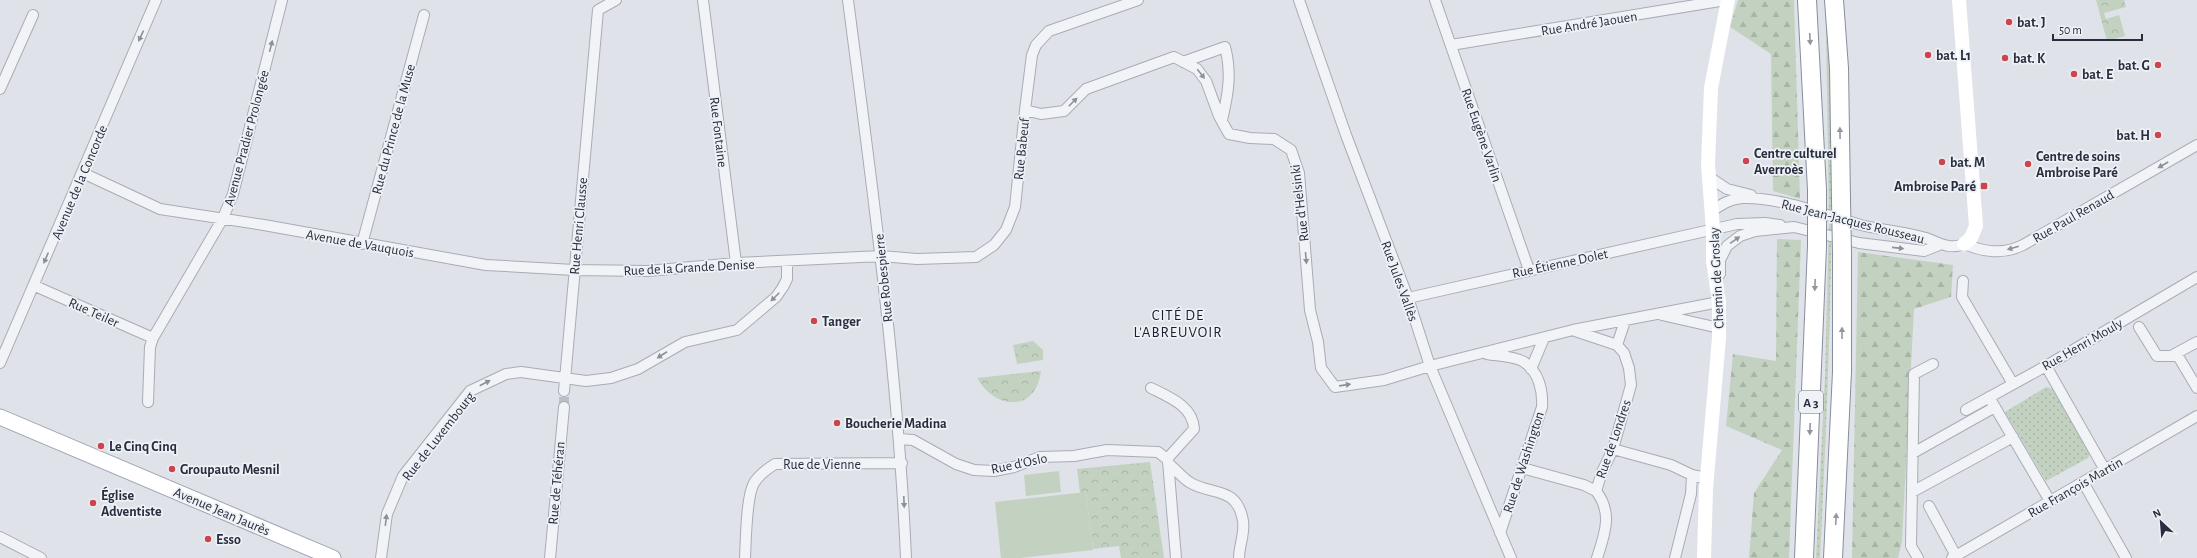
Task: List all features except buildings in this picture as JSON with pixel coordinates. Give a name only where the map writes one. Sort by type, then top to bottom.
[{"type":"highway","name":"A 3","points":[[1804,558],[1817,190],[1807,0]]},
{"type":"highway","name":"A 3","points":[[1834,0],[1839,68],[1842,372],[1834,558]]},
{"type":"main road","name":"Avenue Jean Jaurès","points":[[0,417],[334,558]]},
{"type":"street","name":"Avenue de la Concorde","points":[[0,363],[35,286],[156,0]]},
{"type":"street","name":"Avenue Pradier Prolongée","points":[[148,402],[150,347],[153,338],[223,218],[233,194],[282,0]]},
{"type":"street","name":"Rue Henri Clausse","points":[[564,378],[598,10],[616,0]]},
{"type":"street","name":"Rue Fontaine","points":[[703,0],[736,263]]},
{"type":"street","name":"Rue Robespierre","points":[[848,0],[881,256],[902,463],[906,558]]},
{"type":"street","name":"Rue Babeuf","points":[[881,256],[917,259],[976,257],[994,245],[1006,230],[1015,207],[1032,55],[1040,39],[1049,31],[1138,0]]},
{"type":"street","name":"Rue Jules Vallès","points":[[1299,0],[1346,135],[1408,298],[1430,366],[1511,558]]},
{"type":"street","name":"Rue Eugène Varlin","points":[[1435,0],[1529,270]]},
{"type":"street","name":"Rue André Jaouen","points":[[1451,46],[1727,0]]},
{"type":"street","name":"Chemin de Groslay","points":[[1704,558],[1707,478],[1719,328],[1719,302],[1712,261],[1713,230],[1709,177],[1711,88],[1727,0]]},
{"type":"street","points":[[1959,0],[1976,226],[1971,238],[1964,244]]},
{"type":"street","points":[[0,89],[33,15]]},
{"type":"street","name":"Rue du Prince de la Muse","points":[[362,244],[424,15]]},
{"type":"street","points":[[1183,62],[1225,47],[1228,61],[1229,93],[1222,120]]},
{"type":"street","name":"Rue d'Helsinki","points":[[1025,110],[1041,114],[1064,111],[1086,89],[1174,57],[1197,69],[1206,81],[1229,134],[1250,138],[1274,139],[1291,150],[1299,173],[1310,310],[1318,342],[1321,368],[1335,387],[1384,380],[1430,366]]},
{"type":"street","name":"Rue Paul Renaud","points":[[1964,244],[1985,252],[1999,252],[2019,247],[2197,145]]},
{"type":"street","name":"Avenue de Vauquois","points":[[83,172],[160,209],[223,218],[462,261],[498,265]]},
{"type":"street","name":"Rue Jean-Jacques Rousseau","points":[[1709,177],[1727,189],[1766,200],[1862,225],[1927,239],[1939,245],[1956,247],[1964,244]]},
{"type":"street","name":"Rue Jean-Jacques Rousseau","points":[[1712,211],[1724,202],[1741,198],[1766,200]]},
{"type":"street","name":"Rue Jean-Jacques Rousseau","points":[[1713,230],[1737,224],[1765,223],[1794,227],[1870,245],[1924,250],[1939,245]]},
{"type":"street","name":"Rue Jean-Jacques Rousseau","points":[[1719,302],[1720,260],[1727,246],[1740,236],[1755,231],[1794,227]]},
{"type":"street","name":"Rue Étienne Dolet","points":[[1408,298],[1713,230]]},
{"type":"street","name":"Rue de la Grande Denise","points":[[498,265],[574,270],[647,271],[736,263],[787,262],[881,256]]},
{"type":"street","name":"Rue de Luxembourg","points":[[381,558],[387,514],[403,476],[470,391],[506,374],[521,372],[564,378],[595,380],[628,374],[685,342],[737,330],[776,296],[783,287],[787,279],[787,262]]},
{"type":"street","name":"Rue Henri Mouly","points":[[1966,410],[2046,366],[2197,277]]},
{"type":"street","points":[[1962,281],[1962,297],[2012,384]]},
{"type":"street","name":"Rue Teiler","points":[[35,286],[153,338]]},
{"type":"street","points":[[1430,366],[1573,330],[1719,302]]},
{"type":"street","points":[[1658,314],[1719,328]]},
{"type":"street","points":[[1573,330],[1617,345],[1625,321]]},
{"type":"street","points":[[2139,327],[2157,356],[2174,355],[2197,342]]},
{"type":"street","points":[[1480,353],[1524,362],[1531,369],[1544,338]]},
{"type":"street","name":"Rue de Londres","points":[[1597,558],[1607,517],[1605,503],[1596,491],[1602,472],[1613,450],[1631,385],[1629,368],[1624,353],[1617,345]]},
{"type":"street","points":[[2174,355],[2180,359],[2197,388]]},
{"type":"street","points":[[1918,558],[1911,546],[1914,374],[1933,364]]},
{"type":"street","points":[[2046,366],[2105,470]]},
{"type":"street","name":"Rue de Washington","points":[[1500,533],[1542,407],[1542,395],[1539,382],[1537,376],[1531,369]]},
{"type":"street","points":[[564,378],[564,391]]},
{"type":"street","points":[[1151,388],[1171,397],[1186,408],[1194,423],[1194,429],[1168,461],[1176,558]]},
{"type":"street","points":[[1989,397],[2050,501]]},
{"type":"street","name":"Rue de Téhéran","points":[[550,558],[564,407]]},
{"type":"street","points":[[1913,453],[1995,407]]},
{"type":"street","name":"Rue François Martin","points":[[1954,557],[2197,416]]},
{"type":"street","points":[[1912,492],[2013,437]]},
{"type":"street","name":"Rue d'Oslo","points":[[900,439],[912,440],[956,464],[974,470],[994,471],[1040,457],[1074,456],[1107,450],[1158,452],[1189,482],[1204,489],[1226,493],[1238,507],[1243,521],[1239,558]]},
{"type":"street","points":[[1613,450],[1671,465],[1692,475],[1707,478]]},
{"type":"street","name":"Rue de Vienne","points":[[745,558],[750,494],[754,483],[766,470],[775,464],[902,463]]},
{"type":"street","points":[[1522,468],[1584,485],[1596,491]]},
{"type":"street","points":[[1675,558],[1691,494],[1692,475]]},
{"type":"street","points":[[2083,482],[2126,558]]},
{"type":"street","points":[[1929,506],[1954,557]]},
{"type":"street","points":[[0,536],[41,558]]},
{"type":"green space","points":[[1738,0],[1794,0],[1800,199],[1773,191],[1771,54],[1730,27]]},
{"type":"green space","points":[[2096,0],[2124,0],[2126,7],[2104,13],[2106,19],[2119,15],[2125,36],[2107,41]]},
{"type":"green space","points":[[1826,21],[1829,21],[1831,88],[1832,223],[1829,357],[1820,558],[1816,558],[1825,376],[1829,224]]},
{"type":"green space","points":[[1777,239],[1801,240],[1789,558],[1749,558],[1754,493],[1782,450],[1726,426],[1733,354],[1776,361]]},
{"type":"green space","points":[[1858,252],[1953,265],[1951,297],[1914,309],[1902,541],[1898,558],[1852,558]]},
{"type":"green space","points":[[1033,341],[1043,350],[1043,360],[1017,364],[1013,345]]},
{"type":"green space","points":[[1041,371],[1038,385],[1031,394],[1023,400],[1014,402],[1004,401],[994,396],[985,389],[977,378]]},
{"type":"green space","points":[[2046,387],[2053,389],[2090,454],[2088,458],[2046,481],[2005,412]]},
{"type":"green space","points":[[1150,462],[1164,558],[1121,558],[1119,546],[1093,549],[1086,492],[1080,493],[1077,469]]},
{"type":"green space","points":[[1059,471],[1061,492],[1026,496],[1024,475]]},
{"type":"green space","points":[[1086,492],[1093,550],[1020,558],[1001,558],[995,502]]},
{"type":"tunnel","points":[[564,391],[564,407]]},
{"type":"place","name":"bat. J","points":[[2009,22]]},
{"type":"place","name":"bat. L1","points":[[1928,55]]},
{"type":"place","name":"bat. K","points":[[2005,58]]},
{"type":"place","name":"bat. G","points":[[2158,65]]},
{"type":"place","name":"bat. E","points":[[2074,74]]},
{"type":"place","name":"bat. H","points":[[2158,135]]},
{"type":"place","name":"Centre culturel Averroès","points":[[1746,161]]},
{"type":"place","name":"bat. M","points":[[1942,162]]},
{"type":"place","name":"Centre de soins Ambroise Paré","points":[[2028,164]]},
{"type":"place","name":"Ambroise Paré","points":[[1984,186]]},
{"type":"place","name":"Tanger","points":[[814,321]]},
{"type":"place","name":"Boucherie Madina","points":[[837,423]]},
{"type":"place","name":"Le Cinq Cinq","points":[[101,446]]},
{"type":"place","name":"Groupauto Mesnil","points":[[172,469]]},
{"type":"place","name":"Église Adventiste","points":[[93,503]]},
{"type":"place","name":"Esso","points":[[208,539]]},
{"type":"district","name":"CITÉ DE L'ABREUVOIR","points":[[1178,324]]}]
